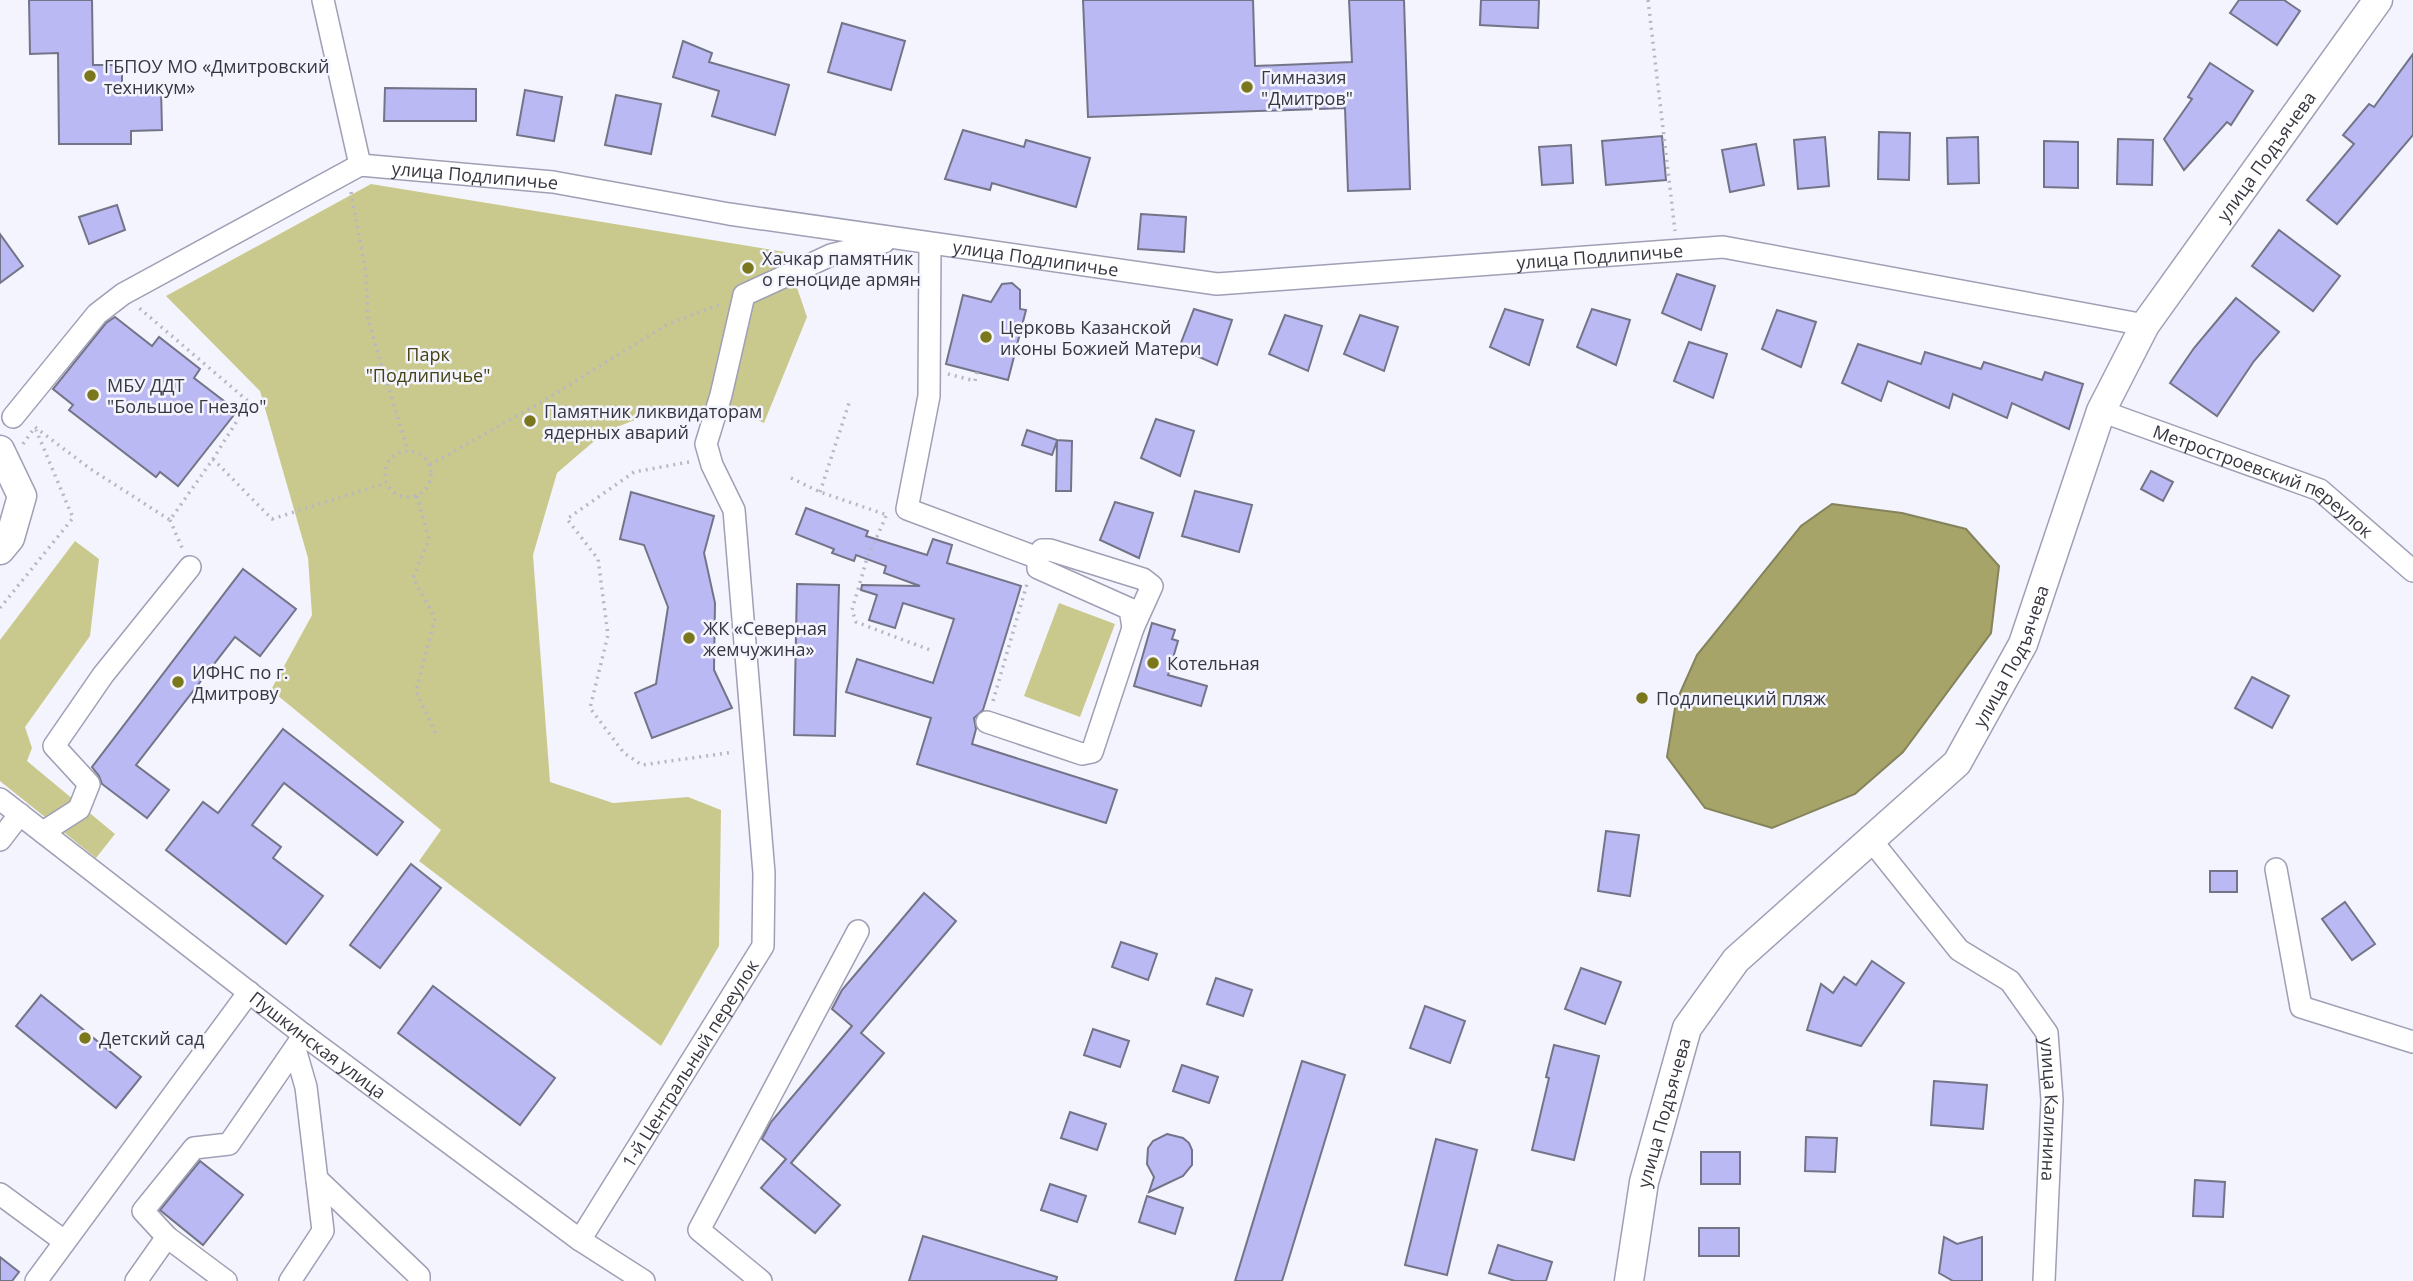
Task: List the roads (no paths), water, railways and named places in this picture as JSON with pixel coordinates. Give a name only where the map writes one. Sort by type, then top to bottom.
[{"type":"main road","name":"улица Подъячева","points":[[1629,1281],[1644,1182],[1687,1028],[1736,960],[1957,763],[2024,644],[2101,411],[2145,325],[2378,0]]},
{"type":"main road","points":[[0,550],[10,538],[22,496],[4,456]]},
{"type":"street","points":[[13,417],[97,314],[123,294],[353,169],[323,0]]},
{"type":"street","name":"улица Подлипичье","points":[[353,169],[553,182],[729,214],[1217,284],[1723,247],[2145,325]]},
{"type":"street","name":"1-й Центральный переулок","points":[[580,1240],[763,946],[764,873],[734,510],[712,465],[706,444],[721,395],[744,295],[831,255],[895,239]]},
{"type":"street","points":[[930,244],[928,402],[907,509],[1034,556]]},
{"type":"street","name":"Метростроевский переулок","points":[[2101,411],[2320,490],[2413,571]]},
{"type":"street","points":[[987,722],[1082,754],[1092,752],[1133,628],[1152,586],[1143,579],[1050,550],[1042,550],[1034,556]]},
{"type":"street","points":[[1034,556],[1038,568],[1130,609],[1133,628]]},
{"type":"street","points":[[43,832],[79,809],[89,784],[54,746],[103,675],[190,566]]},
{"type":"street","name":"Пушкинская улица","points":[[0,799],[249,992],[300,1042],[580,1240],[644,1281]]},
{"type":"street","points":[[0,841],[20,814]]},
{"type":"street","name":"улица Калинина","points":[[1871,841],[1959,950],[2010,981],[2047,1033],[2052,1100],[2044,1281]]},
{"type":"street","points":[[2276,869],[2301,1007],[2413,1042]]},
{"type":"street","points":[[761,1281],[699,1230],[858,931]]},
{"type":"street","points":[[36,1281],[249,992]]},
{"type":"street","points":[[290,1281],[323,1231],[300,1042]]},
{"type":"street","points":[[226,1281],[167,1237],[143,1211],[194,1148],[229,1144],[300,1042]]},
{"type":"street","points":[[317,1179],[419,1276],[419,1281]]},
{"type":"street","points":[[0,1194],[64,1241]]},
{"type":"street","points":[[136,1281],[167,1237]]},
{"type":"place","name":"ГБПОУ МО «Дмитровский техникум»","points":[[90,76]]},
{"type":"place","name":"Гимназия \"Дмитров\"","points":[[1247,87]]},
{"type":"place","name":"Хачкар памятник о геноциде армян","points":[[748,268]]},
{"type":"place","name":"Церковь Казанской иконы Божией Матери","points":[[986,337]]},
{"type":"place","name":"МБУ ДДТ \"Большое Гнездо\"","points":[[93,395]]},
{"type":"place","name":"Памятник ликвидаторам ядерных аварий","points":[[530,421]]},
{"type":"place","name":"ЖК «Северная жемчужина»","points":[[689,638]]},
{"type":"place","name":"Котельная","points":[[1153,663]]},
{"type":"place","name":"ИФНС по г. Дмитрову","points":[[178,682]]},
{"type":"place","name":"Подлипецкий пляж","points":[[1642,698]]},
{"type":"place","name":"Детский сад","points":[[85,1038]]},
{"type":"park label","name":"Парк \"Подлипичье\"","points":[[428,364]]}]
